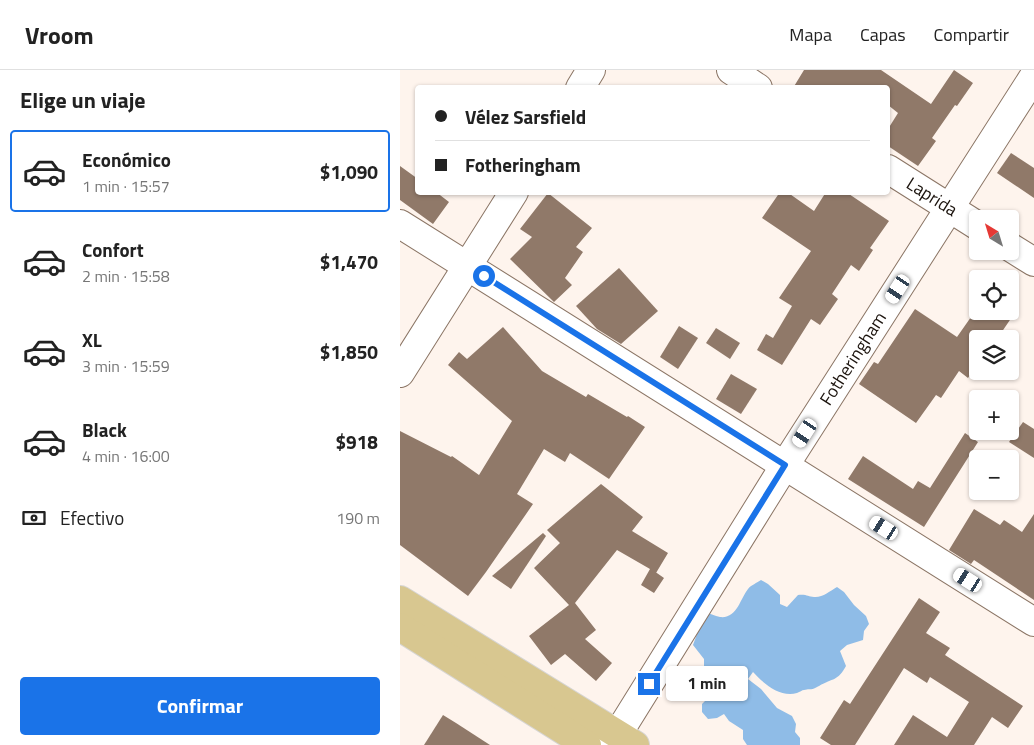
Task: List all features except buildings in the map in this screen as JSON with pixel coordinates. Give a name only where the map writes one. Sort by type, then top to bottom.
[{"type":"main road","points":[[400,600],[621,742]]},
{"type":"main road","points":[[400,627],[587,745]]},
{"type":"street","points":[[582,85],[591,70]]},
{"type":"street","points":[[731,70],[754,85]]},
{"type":"street","name":"Fotheringham","points":[[621,742],[785,465],[1034,76]]},
{"type":"street","name":"Laprida","points":[[890,170],[969,220]]},
{"type":"street","points":[[400,373],[512,195]]},
{"type":"street","points":[[400,224],[1034,622]]},
{"type":"street","points":[[1019,253],[1034,262]]},
{"type":"water","points":[[761,580],[780,595],[780,604],[787,607],[798,595],[817,597],[837,587],[866,616],[869,624],[864,631],[863,640],[847,645],[840,651],[846,666],[835,679],[814,688],[791,694],[772,688],[753,672],[748,679],[761,689],[777,708],[792,716],[796,724],[795,732],[800,738],[800,745],[747,745],[743,739],[743,730],[729,721],[724,714],[717,718],[708,719],[702,712],[702,704],[720,686],[716,679],[708,674],[704,667],[704,659],[693,645],[697,634],[698,617],[704,612],[720,617],[730,615],[734,612],[748,589]]},
{"type":"route","points":[[484,276],[785,465],[649,684]]}]
